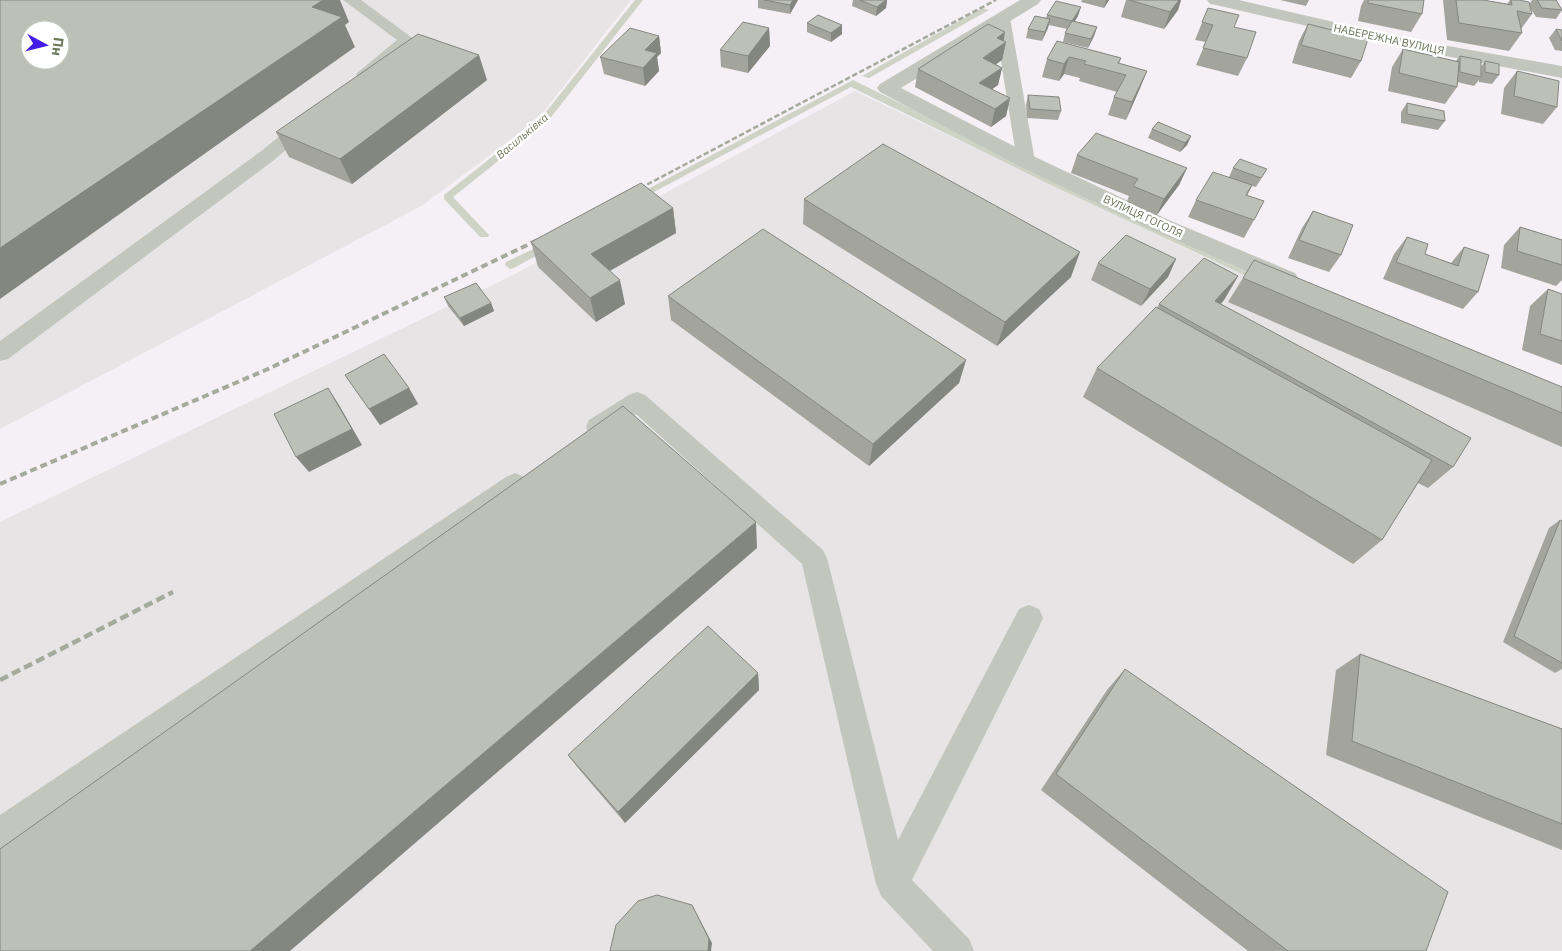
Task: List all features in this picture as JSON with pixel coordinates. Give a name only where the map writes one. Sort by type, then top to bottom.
[{"type":"street","name":"ВУЛИЦЯ ГОГОЛЯ","points":[[1032,0],[887,88],[1026,161],[1163,226],[1308,288]]},
{"type":"street","name":"НАБЕРЕЖНА ВУЛИЦЯ","points":[[1216,0],[1403,43],[1562,72]]},
{"type":"lane","points":[[348,88],[407,40],[351,0]]},
{"type":"lane","points":[[1002,18],[1026,161]]},
{"type":"lane","points":[[0,353],[259,162],[318,113]]},
{"type":"lane","points":[[580,440],[637,401],[814,558],[893,884],[957,951]]},
{"type":"lane","points":[[0,834],[539,467]]},
{"type":"lane","points":[[893,884],[1029,618]]},
{"type":"shaded area","points":[[0,0],[631,0],[538,119],[423,205],[0,429]]},
{"type":"shaded area","points":[[855,91],[1204,257],[1562,412],[1562,951],[0,951],[0,522],[511,276]]},
{"type":"building","points":[[0,0],[323,0],[312,7],[342,17],[0,248]]},
{"type":"building","points":[[764,0],[793,0],[790,5]]},
{"type":"building","points":[[860,0],[886,0],[877,7]]},
{"type":"building","points":[[1129,0],[1179,0],[1170,12]]},
{"type":"building","points":[[1368,0],[1424,0],[1422,14],[1368,3]]},
{"type":"building","points":[[1456,0],[1483,0],[1512,5],[1511,0],[1519,0],[1529,2],[1532,14],[1517,11],[1522,33],[1459,23]]},
{"type":"building","points":[[1537,0],[1556,0],[1562,10],[1542,8]]},
{"type":"building","points":[[1056,1],[1081,7],[1072,21],[1047,15]]},
{"type":"building","points":[[1208,8],[1239,15],[1234,27],[1256,32],[1247,58],[1203,48],[1213,25],[1202,22]]},
{"type":"building","points":[[818,15],[842,25],[831,33],[807,23]]},
{"type":"building","points":[[1035,16],[1050,19],[1045,32],[1028,29]]},
{"type":"building","points":[[1072,21],[1097,27],[1091,39],[1065,33]]},
{"type":"building","points":[[743,22],[769,28],[748,56],[720,50]]},
{"type":"building","points":[[988,24],[1005,32],[997,38],[1006,42],[983,58],[1002,68],[979,83],[1010,98],[995,109],[918,69]]},
{"type":"building","points":[[1308,24],[1368,39],[1361,61],[1301,45]]},
{"type":"building","points":[[630,28],[659,36],[645,50],[657,53],[643,68],[600,57]]},
{"type":"building","points":[[1556,29],[1562,30],[1562,41]]},
{"type":"building","points":[[418,34],[479,55],[340,159],[276,132]]},
{"type":"building","points":[[1057,41],[1121,58],[1118,63],[1147,71],[1132,102],[1114,97],[1126,75],[1084,64],[1086,61],[1069,57],[1064,64],[1047,59]]},
{"type":"building","points":[[1403,49],[1459,62],[1457,87],[1399,73]]},
{"type":"building","points":[[1460,56],[1481,60],[1481,77],[1460,72]]},
{"type":"building","points":[[1485,61],[1499,64],[1499,75],[1485,72]]},
{"type":"building","points":[[1517,71],[1559,81],[1557,107],[1514,96]]},
{"type":"building","points":[[1028,95],[1059,97],[1061,111],[1030,109]]},
{"type":"building","points":[[1407,103],[1444,111],[1445,121],[1407,114]]},
{"type":"building","points":[[1158,122],[1191,136],[1185,143],[1152,129]]},
{"type":"building","points":[[1096,133],[1187,168],[1164,199],[1133,186],[1138,179],[1077,155]]},
{"type":"building","points":[[883,144],[1080,252],[1005,322],[804,199]]},
{"type":"building","points":[[1240,159],[1267,169],[1261,178],[1233,168]]},
{"type":"building","points":[[1213,172],[1252,185],[1246,195],[1264,201],[1254,220],[1196,200]]},
{"type":"building","points":[[641,183],[673,208],[591,254],[620,280],[590,298],[531,242]]},
{"type":"building","points":[[1313,211],[1353,225],[1341,255],[1299,240]]},
{"type":"building","points":[[1520,227],[1562,240],[1562,265],[1517,251]]},
{"type":"building","points":[[763,229],[966,360],[873,444],[668,296]]},
{"type":"building","points":[[1126,235],[1176,259],[1150,289],[1098,263]]},
{"type":"building","points":[[1407,237],[1428,244],[1425,254],[1458,266],[1464,247],[1489,255],[1478,292],[1396,262]]},
{"type":"building","points":[[1204,258],[1238,276],[1215,301],[1471,438],[1453,467],[1159,304]]},
{"type":"building","points":[[1254,260],[1562,387],[1562,413],[1243,278]]},
{"type":"building","points":[[476,283],[491,303],[460,318],[444,297]]},
{"type":"building","points":[[1548,289],[1562,294],[1562,341],[1540,334]]},
{"type":"building","points":[[1156,307],[1432,460],[1382,540],[1097,368]]},
{"type":"building","points":[[384,354],[409,388],[369,409],[345,375]]},
{"type":"building","points":[[328,388],[352,429],[296,457],[274,414]]},
{"type":"building","points":[[623,406],[756,522],[250,951],[0,951],[0,849]]},
{"type":"building","points":[[1560,520],[1562,521],[1562,663],[1514,636]]},
{"type":"building","points":[[708,626],[758,673],[618,812],[568,755]]},
{"type":"building","points":[[1360,654],[1562,729],[1562,824],[1352,741]]},
{"type":"building","points":[[1125,669],[1448,892],[1426,951],[1288,951],[1056,774]]},
{"type":"building","points":[[657,895],[692,905],[709,939],[708,951],[610,951],[616,925],[638,901]]},
{"type":"waterway","name":"Васильківка","points":[[484,235],[447,197],[545,119],[639,0]]},
{"type":"waterway","points":[[866,76],[985,10]]},
{"type":"waterway","points":[[636,198],[851,84]]},
{"type":"waterway","points":[[851,84],[1054,183],[1261,278]]},
{"type":"waterway","points":[[510,265],[548,245]]},
{"type":"railway","points":[[633,192],[996,0]]},
{"type":"railway","points":[[0,484],[268,369],[542,238]]},
{"type":"railway","points":[[0,680],[173,592]]}]
